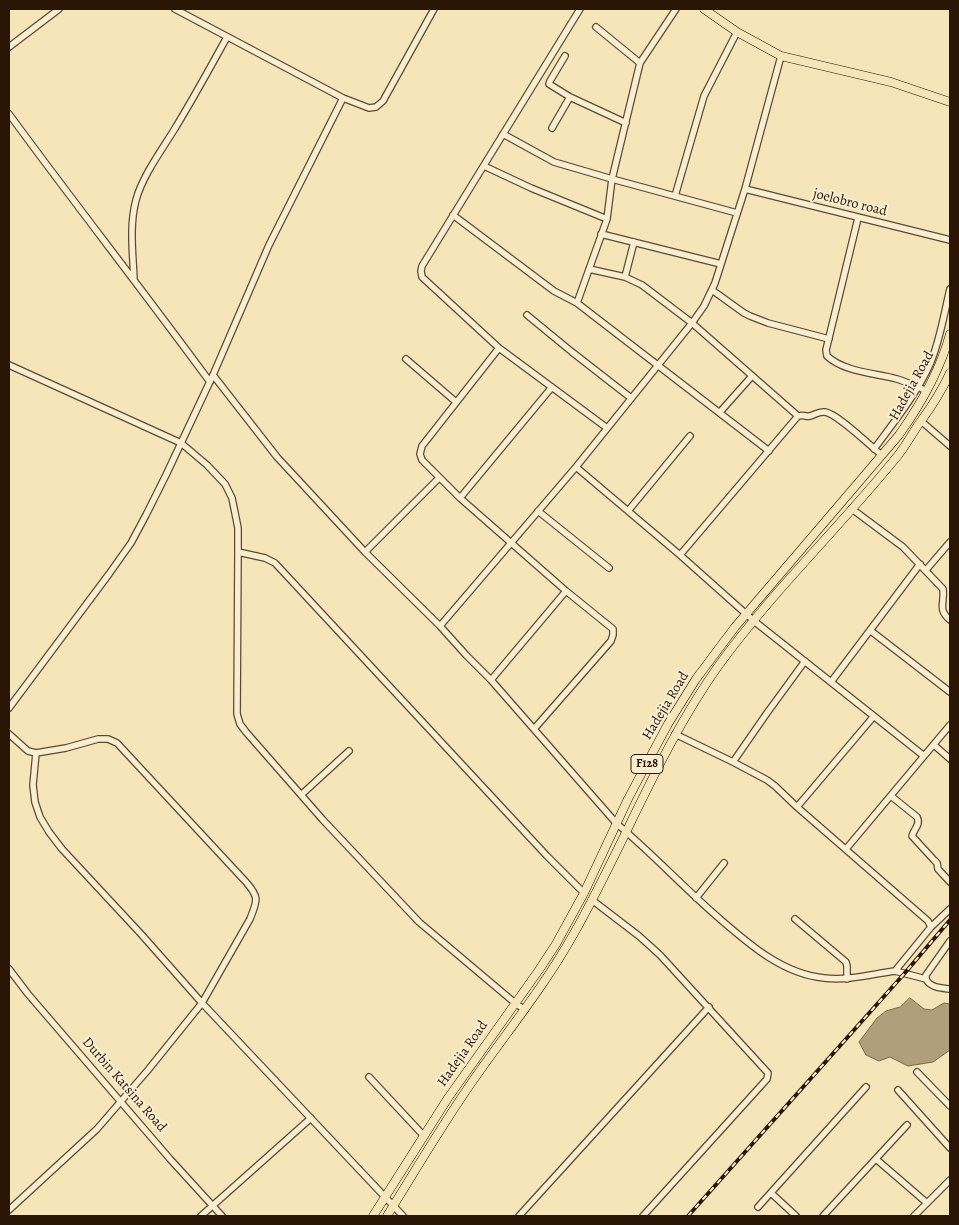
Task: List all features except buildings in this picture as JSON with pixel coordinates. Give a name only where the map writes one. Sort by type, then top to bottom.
[{"type":"main road","points":[[704,9],[737,32],[782,56],[891,82],[950,102]]},
{"type":"main road","name":"Hadejia Road","points":[[373,1216],[448,1098],[556,944],[584,893],[628,799],[668,724],[696,679],[721,644],[910,419],[927,391],[941,362],[950,334]]},
{"type":"main road","name":"Hadejia Road","points":[[387,1216],[452,1112],[525,1010],[569,942],[675,734],[701,691],[754,621],[897,457],[948,385],[950,373]]},
{"type":"main road","points":[[884,452],[897,457]]},
{"type":"street","points":[[9,47],[59,9]]},
{"type":"street","points":[[175,9],[343,98],[369,108],[376,108],[383,101],[434,9]]},
{"type":"street","points":[[580,9],[420,271],[422,277],[499,348],[607,428]]},
{"type":"street","points":[[577,303],[607,219],[612,179],[640,63],[676,9]]},
{"type":"street","points":[[596,27],[640,63]]},
{"type":"street","points":[[674,196],[704,96],[737,32]]},
{"type":"street","points":[[134,280],[131,224],[136,199],[152,166],[228,37]]},
{"type":"street","points":[[565,56],[549,84],[570,97],[626,123]]},
{"type":"street","points":[[440,626],[576,467],[704,306],[712,290],[745,189],[782,56]]},
{"type":"street","points":[[552,128],[570,97]]},
{"type":"street","points":[[9,708],[130,543],[166,475],[210,382],[269,245],[343,98]]},
{"type":"street","points":[[9,114],[210,382]]},
{"type":"street","points":[[503,134],[554,162],[737,213]]},
{"type":"street","points":[[484,166],[530,188],[607,219]]},
{"type":"street","name":"joelobro road","points":[[745,189],[950,240]]},
{"type":"street","points":[[453,215],[554,291],[577,303],[769,451]]},
{"type":"street","points":[[858,218],[826,350],[827,356],[840,365],[895,379],[927,391]]},
{"type":"street","points":[[602,234],[721,264]]},
{"type":"street","points":[[625,277],[634,242]]},
{"type":"street","points":[[589,269],[625,277],[642,285],[692,323],[798,416]]},
{"type":"street","points":[[874,449],[896,419],[930,364],[938,340],[950,289]]},
{"type":"street","points":[[712,290],[750,316],[829,339]]},
{"type":"street","points":[[527,315],[631,398]]},
{"type":"street","points":[[499,348],[422,446],[420,454],[422,460],[460,498],[566,591],[613,629],[614,635],[534,729]]},
{"type":"street","points":[[406,359],[456,402]]},
{"type":"street","points":[[9,365],[181,443],[207,465],[225,484],[232,498],[238,528],[237,714],[240,724],[300,795],[419,922],[525,1010]]},
{"type":"street","points":[[213,375],[277,456],[365,552],[440,626],[491,680],[617,824],[696,898],[763,955],[786,968],[825,979],[847,979],[895,971],[926,980],[932,986],[950,989]]},
{"type":"street","points":[[720,412],[752,376]]},
{"type":"street","points":[[460,498],[552,387]]},
{"type":"street","points":[[680,555],[798,416],[803,414],[809,416],[817,412],[826,412],[874,449],[884,452]]},
{"type":"street","points":[[921,421],[950,446]]},
{"type":"street","points":[[628,511],[690,436]]},
{"type":"street","points":[[576,467],[754,621],[924,756]]},
{"type":"street","points":[[365,552],[439,478]]},
{"type":"street","points":[[852,509],[903,547],[943,589],[942,610],[950,620]]},
{"type":"street","points":[[538,511],[609,568]]},
{"type":"street","points":[[926,570],[948,550],[950,542]]},
{"type":"street","points":[[238,552],[265,558],[274,563],[584,893]]},
{"type":"street","points":[[831,682],[920,564]]},
{"type":"street","points":[[491,680],[566,591]]},
{"type":"street","points":[[871,631],[950,692]]},
{"type":"street","points":[[733,762],[805,661]]},
{"type":"street","points":[[797,807],[874,716]]},
{"type":"street","points":[[846,849],[950,725]]},
{"type":"street","points":[[9,734],[28,750],[36,753],[66,748],[98,739],[108,738],[117,743],[254,892],[257,898],[250,919],[202,1003],[97,1129],[9,1210]]},
{"type":"street","points":[[675,734],[771,783],[928,921],[931,927]]},
{"type":"street","points":[[934,745],[950,759]]},
{"type":"street","points":[[300,795],[349,751]]},
{"type":"street","points":[[36,753],[33,785],[35,802],[40,817],[62,849],[202,1003],[403,1216]]},
{"type":"street","points":[[891,796],[917,816],[919,820],[912,836],[937,863],[938,869],[950,882]]},
{"type":"street","points":[[696,898],[724,863]]},
{"type":"street","points":[[592,900],[639,936],[660,955],[769,1075],[643,1216]]},
{"type":"street","points":[[895,971],[931,927],[950,909]]},
{"type":"street","points":[[795,919],[846,962],[848,966],[847,979]]},
{"type":"street","points":[[926,980],[926,975],[950,941]]},
{"type":"street","name":"Durbin Katsina Road","points":[[9,969],[40,1008],[170,1159],[222,1216]]},
{"type":"street","points":[[519,1216],[709,1007]]},
{"type":"street","points":[[917,1072],[950,1106]]},
{"type":"street","points":[[369,1077],[424,1136]]},
{"type":"street","points":[[758,1206],[866,1087]]},
{"type":"street","points":[[898,1090],[950,1148]]},
{"type":"street","points":[[201,1216],[311,1118]]},
{"type":"street","points":[[823,1216],[907,1125]]},
{"type":"street","points":[[876,1159],[927,1203]]},
{"type":"street","points":[[916,1216],[950,1180]]},
{"type":"street","points":[[770,1193],[796,1216]]},
{"type":"shaded area","points":[[910,998],[924,1009],[932,1010],[944,1003],[950,1004],[950,1050],[933,1062],[908,1066],[890,1057],[879,1061],[866,1055],[859,1042],[877,1018],[886,1011],[900,1007]]},
{"type":"railway","points":[[688,1216],[950,920]]}]
